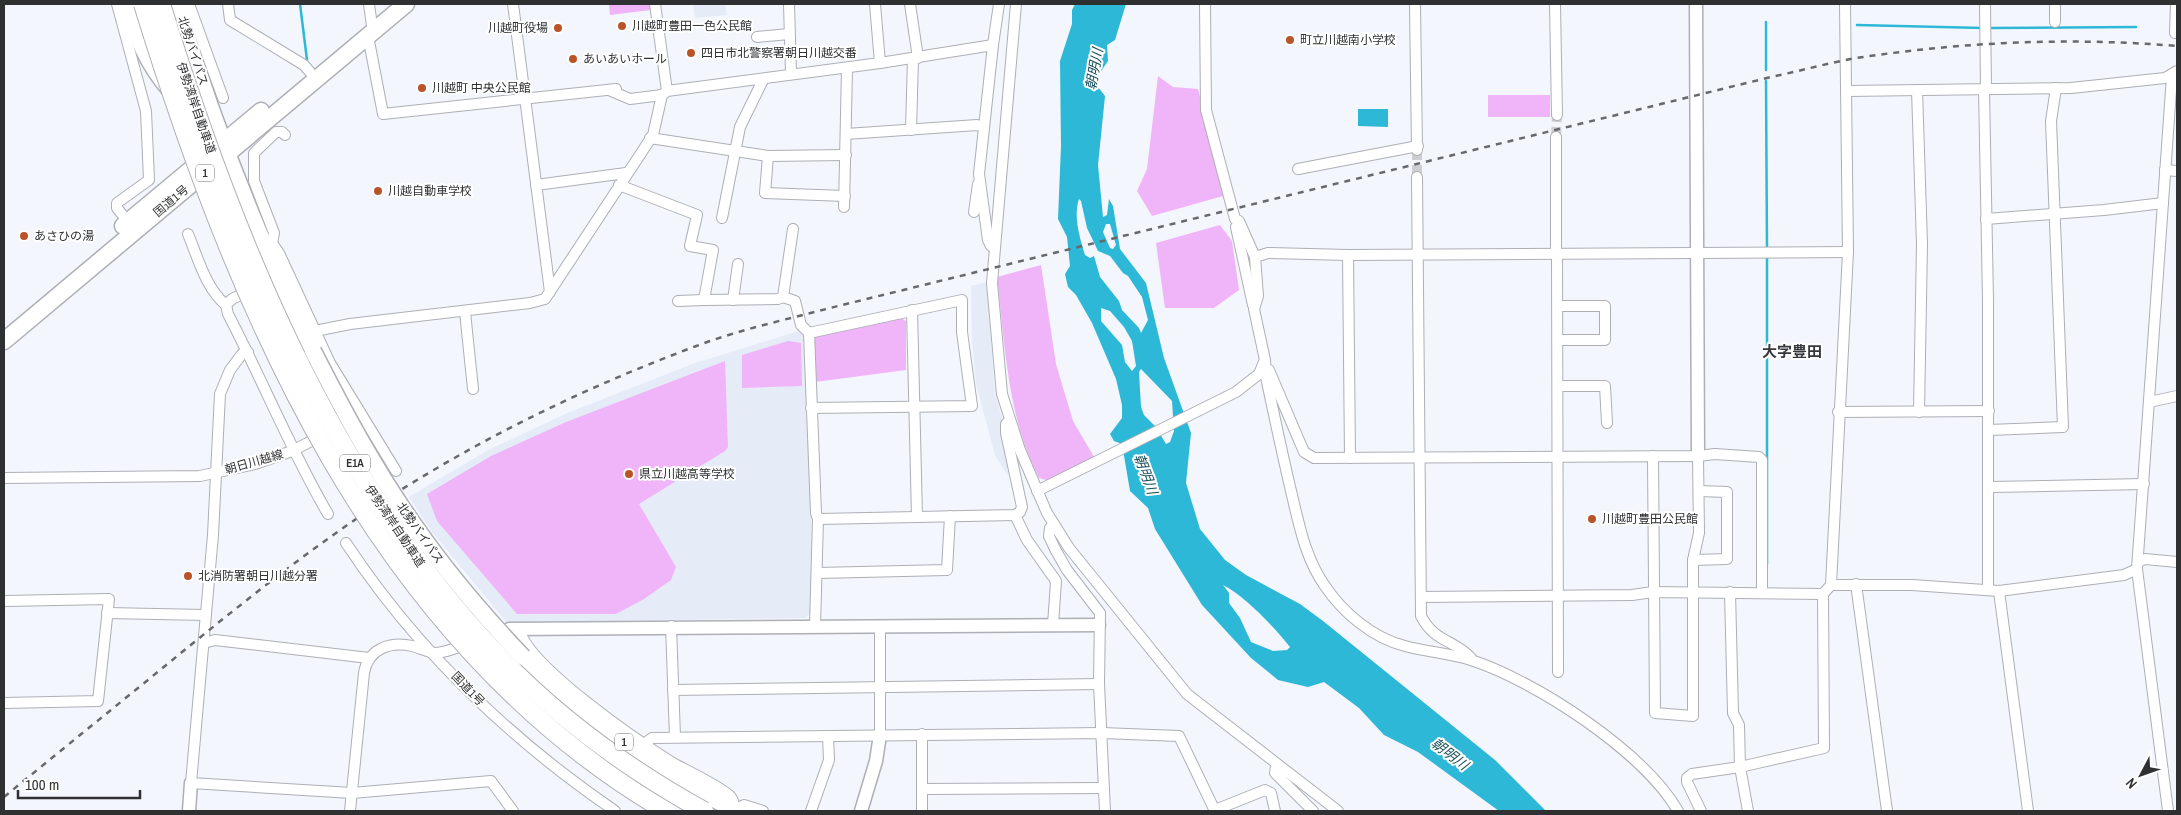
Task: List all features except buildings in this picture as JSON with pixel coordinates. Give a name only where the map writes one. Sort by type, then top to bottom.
[{"type":"highway","name":"北勢バイパス","points":[[127,4],[137,38],[141,63],[223,148]]},
{"type":"highway","name":"伊勢湾岸自動車道","points":[[143,4],[180,119],[229,247],[299,399],[355,500],[388,550],[446,626],[512,696],[559,739],[602,771],[666,811]]},
{"type":"highway","name":"伊勢湾岸自動車道","points":[[161,4],[196,110],[269,296],[319,399],[370,490],[398,532],[460,614],[530,687],[570,722],[612,754],[704,811]]},
{"type":"highway","name":"北勢バイパス","points":[[177,4],[199,50],[212,112],[223,148],[268,244],[278,276],[313,351],[366,451],[415,527],[465,593],[523,656],[584,711],[624,741],[704,794],[740,809]]},
{"type":"highway","name":"国道1号","points":[[4,329],[128,222],[405,4]]},
{"type":"highway","name":"国道1号","points":[[4,341],[223,148],[247,122],[310,72],[370,31]]},
{"type":"highway","points":[[212,112],[226,122],[236,124],[247,122]]},
{"type":"street","name":"1","points":[[117,4],[141,63]]},
{"type":"street","points":[[190,4],[199,50],[223,98]]},
{"type":"street","points":[[228,4],[230,20],[304,65],[310,72]]},
{"type":"street","points":[[369,4],[370,31],[383,114],[612,89],[630,99],[993,45]]},
{"type":"street","points":[[513,4],[550,292]]},
{"type":"street","points":[[314,331],[350,324],[465,312],[530,303],[545,299],[650,138],[664,93],[655,4]]},
{"type":"street","points":[[789,4],[791,74]]},
{"type":"street","points":[[875,4],[880,63]]},
{"type":"street","points":[[910,4],[915,58],[911,130]]},
{"type":"street","points":[[974,212],[999,4]]},
{"type":"street","points":[[1016,4],[993,249],[992,283],[994,328],[1002,394],[1037,490],[1054,524],[1069,548],[1187,694],[1276,766],[1338,811]]},
{"type":"street","points":[[1205,4],[1206,110],[1235,219],[1265,360],[1266,377],[1301,535],[1312,565],[1325,586],[1362,624],[1382,638],[1404,646],[1473,661],[1531,688],[1567,708],[1627,752],[1651,775],[1678,811]]},
{"type":"street","points":[[1298,169],[1417,148],[1415,4]]},
{"type":"street","points":[[1555,4],[1557,115]]},
{"type":"street","points":[[1653,456],[1655,713],[1692,716],[1693,560],[1699,533],[1696,4]]},
{"type":"street","points":[[1701,811],[1691,793],[1687,778],[1699,771],[1740,767],[1824,748],[1823,594],[1831,585],[1838,412],[1848,252],[1845,4]]},
{"type":"street","points":[[1985,4],[1989,411],[1988,589]]},
{"type":"street","points":[[2055,4],[2055,22]]},
{"type":"street","points":[[2176,4],[2175,33],[2177,33]]},
{"type":"street","points":[[757,37],[789,34]]},
{"type":"street","points":[[128,222],[117,208],[117,203],[149,180],[146,111],[141,63]]},
{"type":"street","points":[[768,156],[764,193],[844,202],[847,68]]},
{"type":"street","points":[[1847,91],[2056,88],[2174,73],[2165,170],[2137,566],[2168,811]]},
{"type":"street","points":[[722,218],[740,127],[763,80]]},
{"type":"street","points":[[1989,430],[2063,427],[2051,121],[2056,88]]},
{"type":"street","points":[[1917,90],[1922,244],[1919,412]]},
{"type":"street","points":[[846,134],[984,126]]},
{"type":"street","points":[[268,244],[274,239],[274,233],[254,181],[254,152],[276,132],[282,132],[285,135]]},
{"type":"street","points":[[1556,137],[1559,386],[1558,672]]},
{"type":"street","points":[[650,138],[768,156],[846,155]]},
{"type":"street","points":[[2165,170],[2177,170]]},
{"type":"street","points":[[536,185],[626,173]]},
{"type":"street","points":[[979,174],[988,240],[993,249]]},
{"type":"street","points":[[1417,177],[1421,616],[1433,635],[1466,652],[1473,661]]},
{"type":"street","points":[[619,185],[697,215],[690,246],[713,250],[704,300]]},
{"type":"street","points":[[1986,219],[2154,205],[2163,202]]},
{"type":"street","points":[[1235,219],[1239,222],[1255,257],[1258,296],[1254,309]]},
{"type":"street","points":[[783,297],[793,229]]},
{"type":"street","points":[[188,234],[212,289],[217,298],[226,305],[228,314],[248,352],[292,451],[328,514]]},
{"type":"street","name":"1","points":[[268,244],[279,252],[330,363],[396,472]]},
{"type":"street","points":[[1255,257],[1268,253],[1418,255],[1848,252]]},
{"type":"street","points":[[1348,255],[1350,458]]},
{"type":"street","points":[[733,300],[738,264]]},
{"type":"street","points":[[226,305],[232,298],[278,276]]},
{"type":"street","points":[[678,300],[778,300],[783,297],[795,301],[800,325],[809,333],[811,408],[818,518],[815,626]]},
{"type":"street","points":[[809,333],[962,300],[962,332],[972,406],[811,408]]},
{"type":"street","points":[[1558,306],[1605,306],[1605,340],[1558,340]]},
{"type":"street","points":[[912,310],[917,517]]},
{"type":"street","points":[[465,312],[473,389]]},
{"type":"street","points":[[189,811],[213,535],[222,387],[230,370],[242,354],[248,352]]},
{"type":"street","points":[[1265,360],[1304,452],[1314,458],[1698,456],[1715,454],[1759,457],[1762,460],[1762,591]]},
{"type":"street","points":[[1037,490],[1069,476],[1218,401],[1253,380],[1259,374],[1265,360]]},
{"type":"street","points":[[1559,386],[1605,386],[1607,423]]},
{"type":"street","points":[[2149,402],[2177,396]]},
{"type":"street","points":[[1838,412],[1989,411]]},
{"type":"street","points":[[292,451],[360,414]]},
{"type":"street","points":[[818,518],[1015,515],[1020,512],[1022,507],[1006,433],[1006,424],[1010,420]]},
{"type":"street","name":"朝日川越線","points":[[4,478],[200,476],[255,464],[292,451]]},
{"type":"street","points":[[1989,487],[2144,484]]},
{"type":"street","points":[[1693,560],[1727,559],[1726,492],[1699,491]]},
{"type":"street","points":[[1015,515],[1031,545],[1056,581],[1053,625]]},
{"type":"street","points":[[817,573],[947,570],[950,516]]},
{"type":"street","points":[[1054,524],[1050,528],[1049,536],[1067,570],[1100,613],[1099,684],[1104,811]]},
{"type":"street","name":"国道1号","points":[[346,543],[381,594],[433,653],[509,730],[548,763],[615,811]]},
{"type":"street","points":[[1831,585],[1856,584],[1999,591],[2119,575],[2137,566],[2145,559],[2177,562]]},
{"type":"street","points":[[1856,584],[1887,811]]},
{"type":"street","points":[[1421,597],[1632,595],[1653,592],[1762,591],[1823,594]]},
{"type":"street","points":[[1999,591],[2028,811]]},
{"type":"street","points":[[1730,592],[1733,713],[1739,725],[1740,767],[1748,811]]},
{"type":"street","points":[[4,601],[109,600],[98,702],[4,703]]},
{"type":"street","points":[[107,613],[206,615]]},
{"type":"street","points":[[350,811],[364,673],[369,658],[376,652],[393,644],[414,646],[433,653],[443,652],[514,629],[671,626],[880,626],[898,628],[1099,625]]},
{"type":"street","points":[[671,626],[675,737]]},
{"type":"street","points":[[862,811],[876,761],[880,735],[880,626]]},
{"type":"street","points":[[514,629],[524,643],[548,668],[586,700],[644,744],[728,794],[740,809]]},
{"type":"street","points":[[204,643],[215,640],[369,658]]},
{"type":"street","points":[[673,690],[879,685],[1099,684]]},
{"type":"street","points":[[644,744],[652,738],[675,737],[1102,733],[1179,736],[1215,810],[1265,790],[1271,794],[1276,811]]},
{"type":"street","points":[[922,734],[922,811]]},
{"type":"street","points":[[811,811],[830,760],[828,736]]},
{"type":"street","points":[[1276,766],[1275,773],[1313,811]]},
{"type":"street","points":[[191,783],[352,793],[491,781],[513,811]]},
{"type":"street","points":[[922,789],[1104,788]]},
{"type":"street","points":[[728,794],[740,809],[763,811]]},
{"type":"shaded area","points":[[609,4],[650,4],[651,10],[610,15]]},
{"type":"shaded area","points":[[693,4],[725,4],[727,15],[695,18]]},
{"type":"shaded area","points":[[1158,76],[1173,87],[1198,89],[1223,196],[1152,216],[1137,191],[1147,169]]},
{"type":"shaded area","points":[[1488,95],[1550,95],[1550,117],[1488,117]]},
{"type":"shaded area","points":[[1220,225],[1232,241],[1239,290],[1214,308],[1165,308],[1156,243]]},
{"type":"shaded area","points":[[1041,265],[1056,364],[1073,421],[1094,457],[1049,481],[1039,478],[1028,455],[1020,430],[1005,354],[997,277]]},
{"type":"shaded area","points":[[987,282],[995,394],[1003,421],[1008,476],[995,455],[976,384],[972,341],[971,286]]},
{"type":"shaded area","points":[[901,318],[906,321],[906,370],[815,382],[812,339],[814,337]]},
{"type":"shaded area","name":"県立川越高等学校","points":[[799,331],[805,337],[812,544],[811,613],[805,618],[507,623],[433,533],[409,497],[488,450],[565,414],[695,363]]},
{"type":"shaded area","points":[[788,341],[801,343],[802,386],[742,388],[742,355]]},
{"type":"shaded area","points":[[725,361],[728,447],[725,451],[639,504],[676,567],[671,580],[644,599],[616,614],[517,614],[437,521],[427,494],[491,456],[566,422]]},
{"type":"water","name":"朝明川","points":[[1075,4],[1126,4],[1115,40],[1107,45],[1108,61],[1099,74],[1098,87],[1105,96],[1098,165],[1103,217],[1107,215],[1109,199],[1113,206],[1120,249],[1146,283],[1164,358],[1191,433],[1186,483],[1200,529],[1225,560],[1246,575],[1300,604],[1323,621],[1495,760],[1546,811],[1499,811],[1418,752],[1384,735],[1359,708],[1324,682],[1308,687],[1278,680],[1251,658],[1202,605],[1155,529],[1148,508],[1130,491],[1122,444],[1114,441],[1110,434],[1122,418],[1122,405],[1116,379],[1092,323],[1076,295],[1068,287],[1065,274],[1070,266],[1067,237],[1058,219],[1061,146],[1060,61],[1072,24],[1072,10]],"holes":[[[1079,199],[1087,228],[1098,251],[1110,256],[1123,273],[1128,276],[1142,297],[1148,320],[1141,333],[1139,328],[1122,310],[1119,301],[1100,277],[1094,256],[1090,258],[1085,255],[1078,227],[1077,206]],[[1106,224],[1110,224],[1116,245],[1113,249],[1110,248],[1103,232]],[[1101,308],[1110,311],[1124,327],[1132,341],[1136,366],[1132,371],[1125,362],[1122,345],[1101,321]],[[1141,369],[1172,401],[1174,431],[1170,442],[1166,444],[1156,427],[1144,415],[1141,407],[1139,372]],[[1223,585],[1250,604],[1268,621],[1290,647],[1287,650],[1273,651],[1251,642],[1240,618],[1229,603],[1229,593]]]},
{"type":"water","points":[[1358,109],[1388,109],[1388,127],[1358,126]]},
{"type":"waterway","points":[[300,4],[307,60]]},
{"type":"waterway","points":[[1766,22],[1766,70]]},
{"type":"waterway","points":[[1857,25],[1983,28]]},
{"type":"waterway","points":[[1988,28],[2136,27]]},
{"type":"waterway","points":[[1766,81],[1767,250]]},
{"type":"waterway","points":[[1767,256],[1767,564]]},
{"type":"tunnel","points":[[1556,137],[1557,115]]},
{"type":"tunnel","points":[[1417,150],[1417,177]]},
{"type":"railway","points":[[4,797],[271,581],[357,518],[452,459],[523,421],[634,370],[710,341],[838,306],[1845,60],[1936,48],[2016,43],[2096,42],[2177,46]]},
{"type":"place","name":"川越町豊田一色公民館","points":[[622,26]]},
{"type":"place","name":"川越町役場","points":[[558,28]]},
{"type":"place","name":"町立川越南小学校","points":[[1290,40]]},
{"type":"place","name":"四日市北警察署朝日川越交番","points":[[691,53]]},
{"type":"place","name":"あいあいホール","points":[[573,59]]},
{"type":"place","name":"川越町 中央公民館","points":[[422,88]]},
{"type":"place","name":"川越自動車学校","points":[[378,191]]},
{"type":"place","name":"あさひの湯","points":[[24,236]]},
{"type":"place","name":"県立川越高等学校","points":[[629,474]]},
{"type":"place","name":"川越町豊田公民館","points":[[1592,519]]},
{"type":"place","name":"北消防署朝日川越分署","points":[[188,576]]},
{"type":"district","name":"大字豊田","points":[[1792,351]]}]
